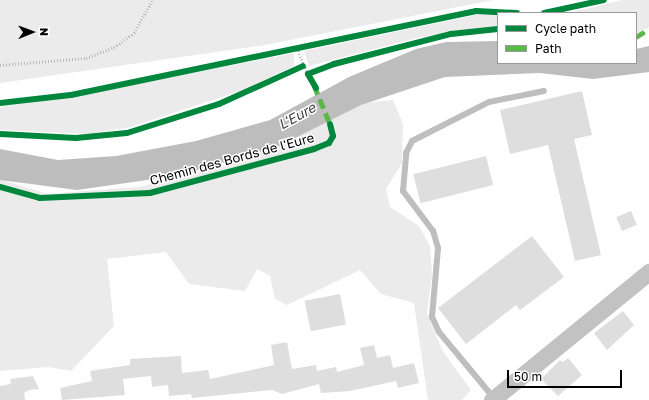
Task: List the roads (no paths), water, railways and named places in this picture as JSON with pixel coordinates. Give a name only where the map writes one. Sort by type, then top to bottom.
[{"type":"main road","points":[[493,399],[649,272]]},
{"type":"lane","points":[[493,399],[439,332],[432,317],[438,248],[433,231],[403,191],[402,178],[412,141],[489,102],[544,91]]},
{"type":"water","name":"L'Eure","points":[[497,41],[497,64],[637,64],[637,49],[649,46],[649,72],[593,79],[540,73],[445,77],[361,105],[279,146],[182,175],[77,190],[0,180],[0,149],[58,160],[116,156],[196,141],[270,120],[349,77],[416,49],[446,42]]}]
